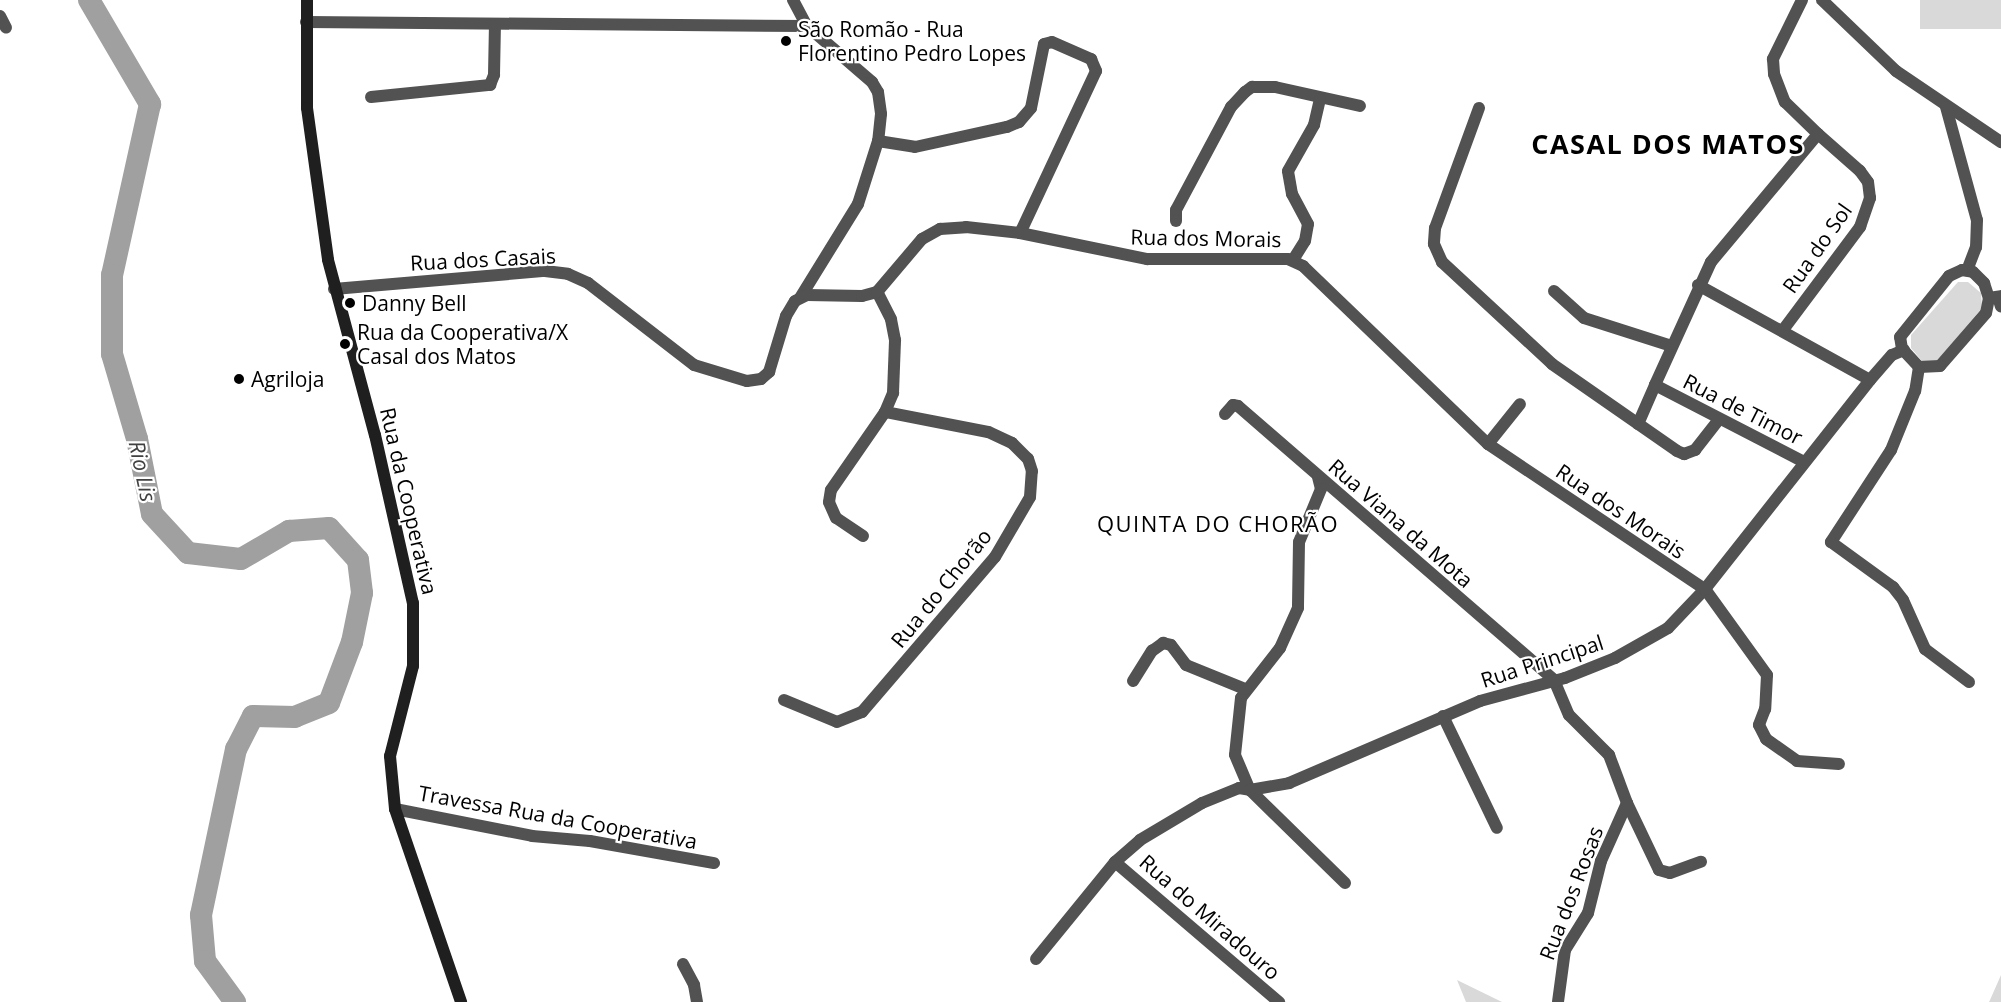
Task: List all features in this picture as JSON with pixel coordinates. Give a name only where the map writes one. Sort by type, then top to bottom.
[{"type":"main road","name":"Rua da Cooperativa","points":[[307,0],[307,108],[315,184],[334,289],[375,435],[413,603],[413,666],[390,756],[395,809],[461,1002]]},
{"type":"street","points":[[794,0],[807,26],[872,82],[879,102],[878,141],[852,217],[800,298]]},
{"type":"street","points":[[1802,0],[1773,59],[1774,74],[1785,102],[1818,134]]},
{"type":"street","points":[[1822,0],[1896,71],[1946,107],[2001,142]]},
{"type":"street","points":[[306,22],[807,26]]},
{"type":"street","points":[[371,97],[490,86],[494,75],[495,25]]},
{"type":"street","points":[[878,141],[915,147],[1007,127],[1019,122],[1031,108],[1044,44],[1052,42],[1091,59],[1096,71],[1020,233]]},
{"type":"street","points":[[1176,221],[1176,210],[1240,96],[1252,87],[1267,87],[1360,106]]},
{"type":"street","points":[[1293,260],[1305,241],[1308,224],[1306,215],[1292,194],[1288,171],[1293,157],[1310,134],[1320,99]]},
{"type":"street","points":[[1946,107],[1977,220],[1976,248],[1967,270],[1949,276],[1905,327],[1900,337],[1904,350],[1919,367],[1935,368],[1945,361],[1997,300],[1981,279],[1967,270]]},
{"type":"street","points":[[1479,108],[1435,228],[1434,244],[1442,262],[1552,364],[1684,454],[1695,450],[1718,421]]},
{"type":"street","name":"Rua de Timor","points":[[1804,462],[1718,421],[1655,385],[1698,285],[1712,262],[1818,134]]},
{"type":"street","name":"Rua do Sol","points":[[1783,330],[1860,227],[1870,198],[1868,182],[1860,171],[1818,134]]},
{"type":"street","name":"Rua dos Morais","points":[[877,292],[930,233],[957,227],[1020,233],[1138,258],[1248,256],[1293,260],[1488,444],[1705,589]]},
{"type":"street","name":"Rua dos Casais","points":[[334,289],[545,271],[568,274],[588,283],[694,365],[747,381],[761,379],[770,372],[786,316],[800,298]]},
{"type":"street","points":[[1698,285],[1870,380]]},
{"type":"street","points":[[1554,291],[1584,318],[1672,346]]},
{"type":"street","points":[[800,298],[877,292],[891,319],[895,340],[894,393],[885,412],[831,490],[829,502],[836,518],[863,536]]},
{"type":"street","name":"Rua Principal","points":[[1036,959],[1115,861],[1140,840],[1202,803],[1227,791],[1250,790],[1289,783],[1443,716],[1554,680],[1648,642],[1684,614],[1870,380],[1892,356],[1904,350]]},
{"type":"street","points":[[1919,367],[1915,391],[1891,450],[1831,542],[1893,587],[1903,600],[1925,649],[1969,682]]},
{"type":"street","points":[[1638,424],[1655,385]]},
{"type":"street","points":[[1488,444],[1520,404]]},
{"type":"street","name":"Rua Viana da Mota","points":[[1225,414],[1233,405],[1238,406],[1554,680]]},
{"type":"street","name":"Rua do Chorão","points":[[784,700],[837,722],[862,712],[995,557],[1030,496],[1030,465],[1012,442],[988,432],[885,412]]},
{"type":"street","points":[[1318,477],[1321,489],[1299,542],[1301,592],[1297,615],[1280,648],[1245,688],[1239,706],[1235,755],[1250,790],[1345,883]]},
{"type":"street","points":[[1705,589],[1767,675],[1765,709],[1759,724],[1766,739],[1797,762],[1839,764]]},
{"type":"street","points":[[1133,681],[1154,648],[1168,643],[1186,665],[1245,688]]},
{"type":"street","points":[[1554,680],[1569,715],[1609,756],[1659,870],[1670,873],[1701,862]]},
{"type":"street","points":[[1443,716],[1497,828]]},
{"type":"street","name":"Rua dos Rosas","points":[[1558,1002],[1565,950],[1588,913],[1601,861],[1628,803]]},
{"type":"street","name":"Travessa Rua da Cooperativa","points":[[395,809],[532,836],[590,841],[714,863]]},
{"type":"street","name":"Rua do Miradouro","points":[[1115,861],[1279,1002]]},
{"type":"street","points":[[682,964],[694,985],[697,1002]]},
{"type":"shaded area","points":[[1920,0],[2001,0],[2001,29],[1920,29]]},
{"type":"shaded area","points":[[1958,282],[1968,282],[1981,293],[1982,308],[1937,361],[1922,361],[1911,348],[1911,335]]},
{"type":"shaded area","points":[[2001,975],[2001,1002],[1989,1002],[1990,1000]]},
{"type":"shaded area","points":[[1457,980],[1502,1002],[1466,1002]]},
{"type":"waterway","name":"Rio Lis","points":[[89,0],[150,104],[112,275],[112,354],[137,439],[152,514],[188,553],[241,559],[289,531],[329,528],[358,560],[362,593],[352,642],[329,703],[295,717],[253,716],[236,749],[201,915],[205,961],[235,1002]]},
{"type":"place","name":"São Romão - Rua Florentino Pedro Lopes","points":[[786,41]]},
{"type":"place","name":"Danny Bell","points":[[350,303]]},
{"type":"place","name":"Rua da Cooperativa/X Casal dos Matos","points":[[345,344]]},
{"type":"place","name":"Agriloja","points":[[239,379]]},
{"type":"district","name":"CASAL DOS MATOS","points":[[1668,144]]},
{"type":"district","name":"QUINTA DO CHORÃO","points":[[1218,524]]}]
